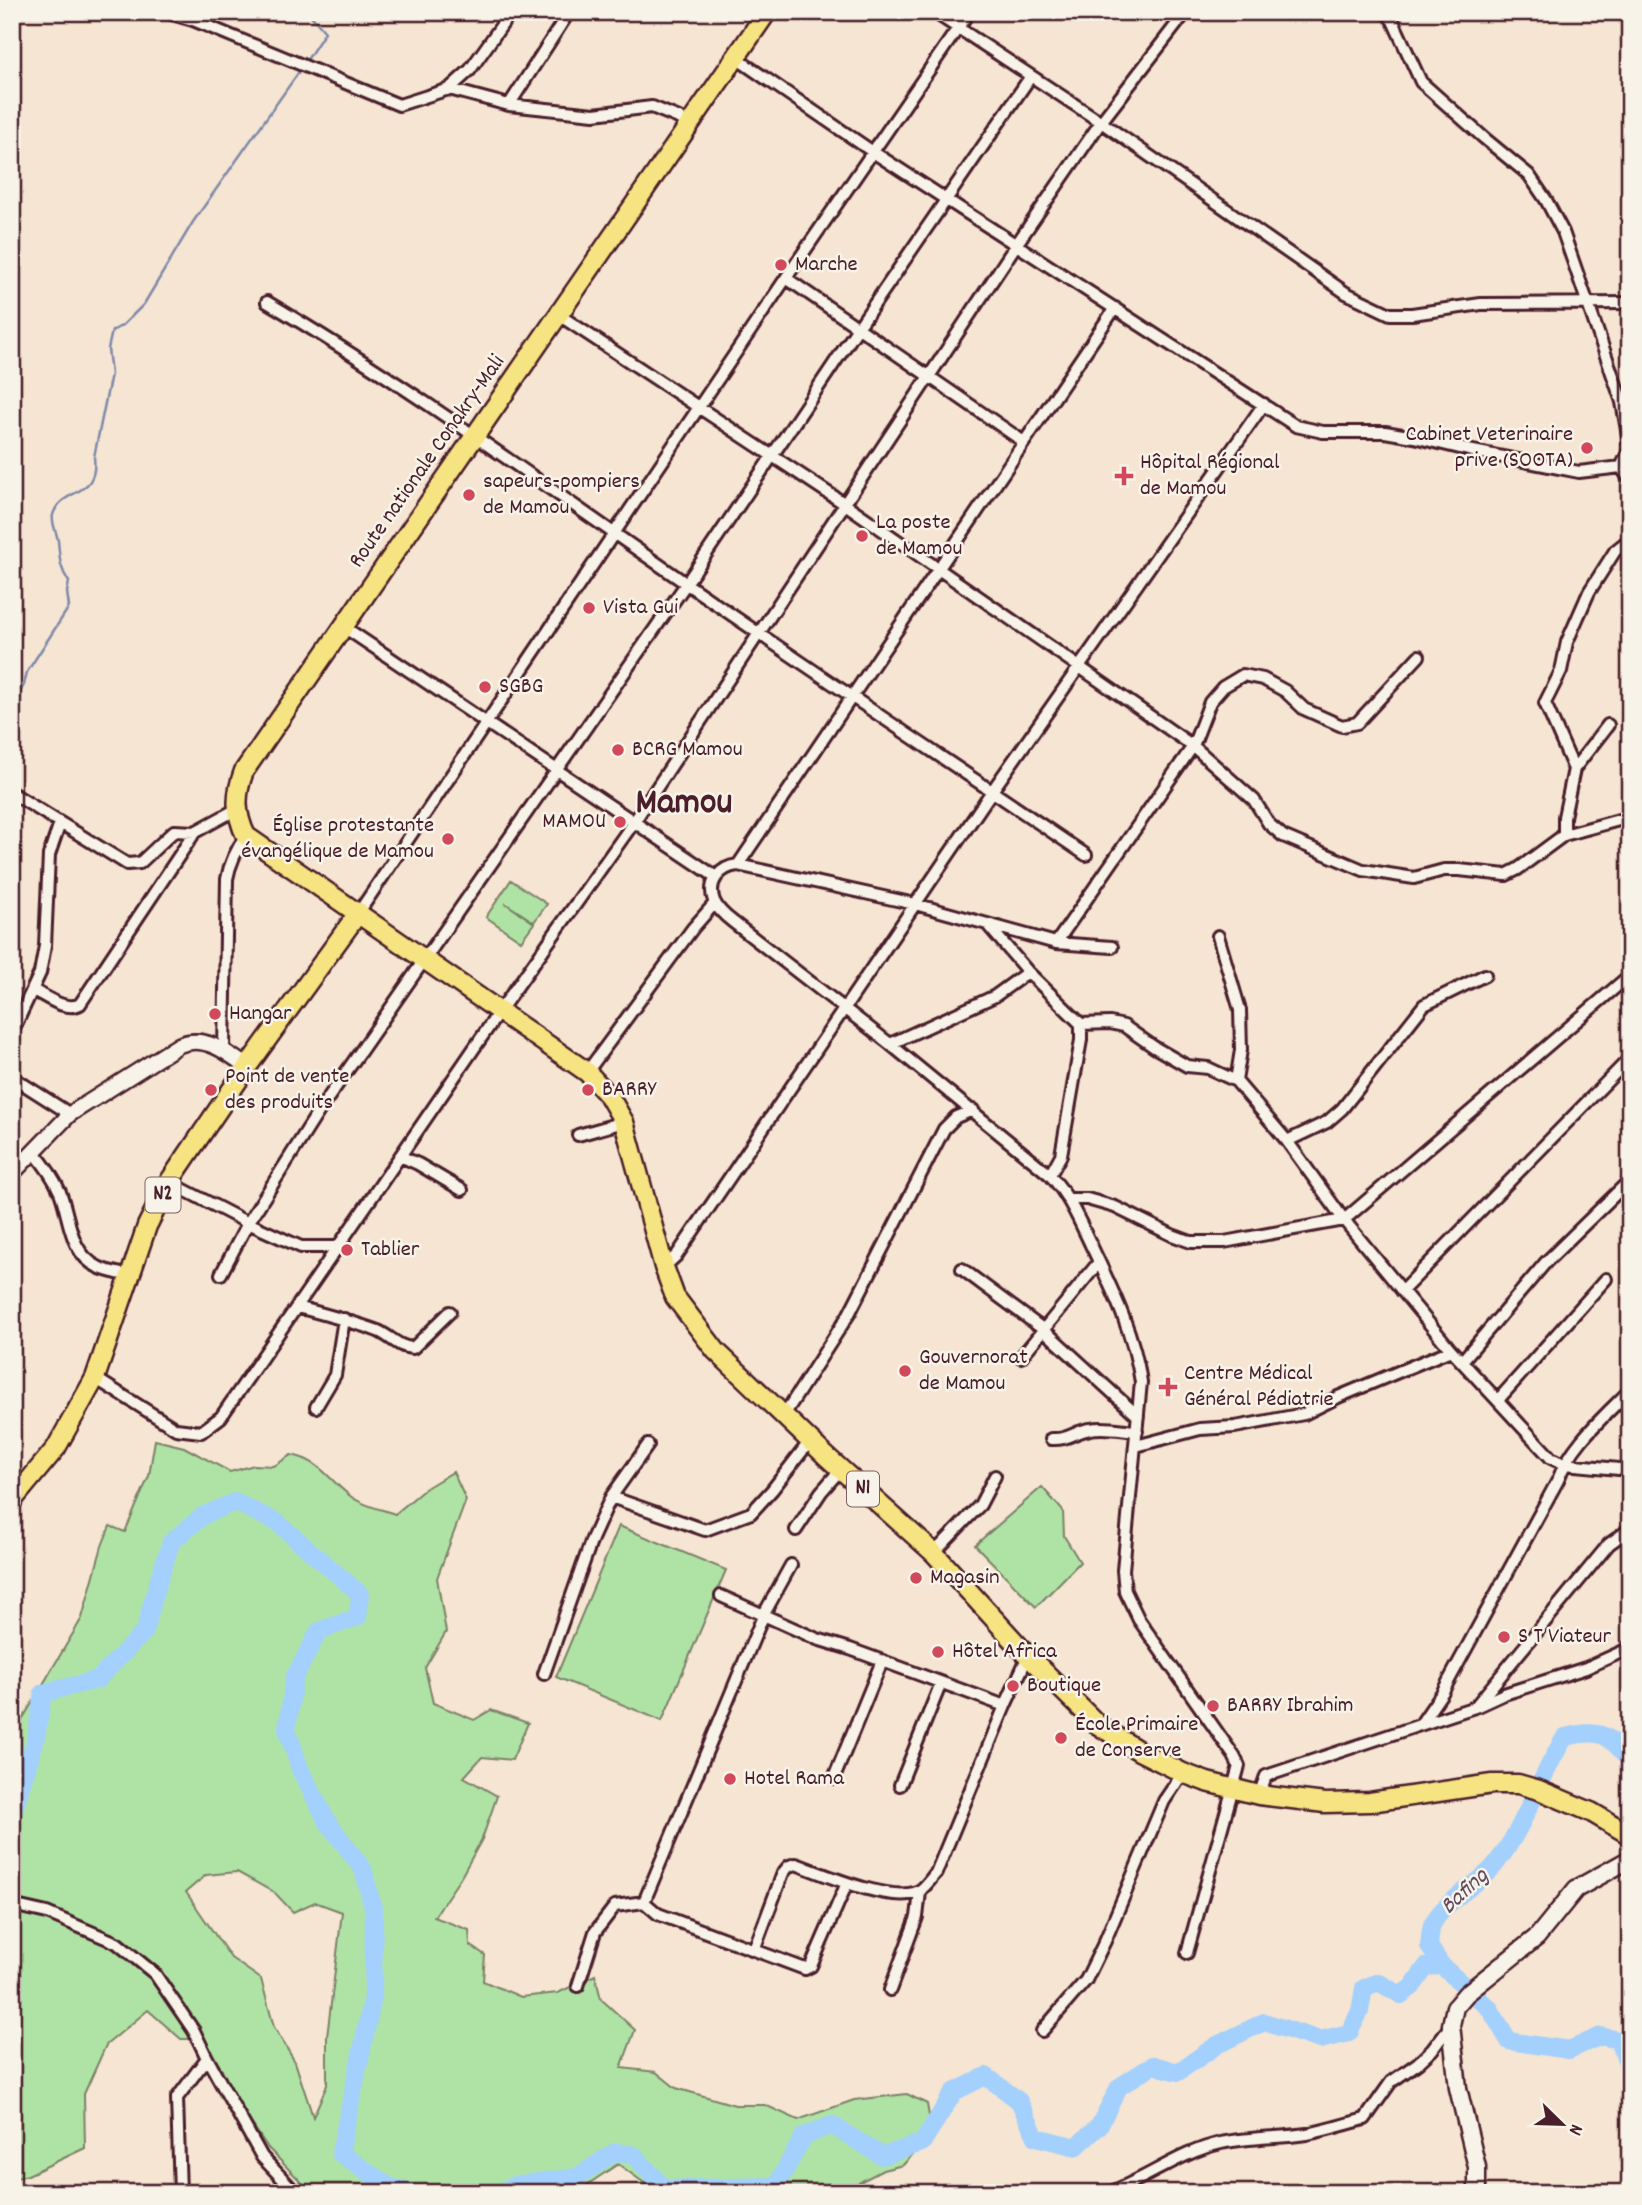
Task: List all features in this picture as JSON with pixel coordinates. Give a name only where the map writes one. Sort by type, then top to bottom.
[{"type":"highway","name":"Route nationale Conakry-Mali","points":[[246,836],[237,809],[237,789],[244,771],[767,12]]},
{"type":"highway","name":"N1","points":[[246,836],[587,1072],[609,1096],[624,1122],[664,1267],[675,1297],[716,1351],[810,1441],[934,1553],[1028,1656],[1098,1725],[1139,1751],[1183,1773],[1259,1795],[1325,1803],[1370,1802],[1492,1784],[1518,1784],[1591,1812],[1630,1835]]},
{"type":"highway","name":"N2","points":[[12,1501],[56,1448],[95,1378],[147,1226],[169,1182],[247,1067],[359,912]]},
{"type":"main road","points":[[1478,2193],[1477,2167],[1458,2088],[1451,2025],[1455,2007],[1480,1982],[1537,1937],[1576,1889],[1630,1859]]},
{"type":"street","points":[[166,12],[193,20],[399,105],[449,89],[470,70],[511,12]]},
{"type":"street","points":[[509,105],[569,12]]},
{"type":"street","points":[[934,12],[1101,122],[1346,293],[1390,314],[1412,314],[1481,304],[1630,303]]},
{"type":"street","points":[[359,912],[786,278],[969,12]]},
{"type":"street","points":[[95,1378],[176,1429],[201,1432],[221,1417],[499,1012],[634,821],[1016,245],[1101,122],[1186,12]]},
{"type":"street","points":[[1387,12],[1420,82],[1529,175],[1563,232],[1587,302],[1626,400],[1630,448],[1621,467]]},
{"type":"street","points":[[736,58],[873,152],[1296,426],[1323,432],[1385,432],[1414,436],[1468,450],[1579,472],[1621,467]]},
{"type":"street","points":[[221,1275],[248,1223],[320,1111],[686,584],[1031,76]]},
{"type":"street","points":[[449,89],[509,105],[594,114],[652,107],[691,123]]},
{"type":"street","points":[[786,278],[1024,442]]},
{"type":"street","points":[[267,302],[349,351],[476,435],[686,584],[1086,855]]},
{"type":"street","points":[[738,865],[1115,308]]},
{"type":"street","points":[[559,315],[845,504],[1193,746],[1254,800],[1269,824],[1283,836],[1363,870],[1415,878],[1444,870],[1506,875],[1564,835],[1630,817]]},
{"type":"street","points":[[664,1267],[685,1244],[992,791],[1264,404]]},
{"type":"street","points":[[1621,467],[1630,480]]},
{"type":"street","points":[[1574,768],[1545,703],[1561,671],[1567,642],[1588,592],[1615,551],[1630,539]]},
{"type":"street","points":[[344,627],[716,877]]},
{"type":"street","points":[[1056,943],[1193,746],[1210,702],[1223,687],[1242,676],[1263,679],[1285,691],[1304,709],[1342,726],[1357,723],[1419,656]]},
{"type":"street","points":[[1564,835],[1564,817],[1574,768],[1608,725]]},
{"type":"street","points":[[12,793],[127,864],[140,863],[174,831],[195,832]]},
{"type":"street","points":[[33,990],[67,1006],[76,1007],[80,1004],[195,832],[237,809]]},
{"type":"street","points":[[12,1033],[40,973],[45,946],[49,855],[60,823]]},
{"type":"street","points":[[224,1049],[227,879],[230,863],[246,836]]},
{"type":"street","points":[[1112,947],[1056,943],[915,904],[738,865],[722,869],[716,877],[712,894],[722,913],[973,1110],[1050,1175],[1069,1199],[1123,1315],[1138,1362],[1141,1381],[1123,1570],[1125,1591],[1139,1620],[1237,1761],[1239,1771],[1187,1953]]},
{"type":"street","points":[[587,1072],[693,928],[715,903]]},
{"type":"street","points":[[987,924],[1028,972],[1081,1024],[1082,1040],[1061,1155],[1050,1175]]},
{"type":"street","points":[[1218,936],[1240,1010],[1241,1050],[1236,1082]]},
{"type":"street","points":[[890,1044],[995,996],[1028,972]]},
{"type":"street","points":[[1287,1141],[1327,1122],[1342,1110],[1424,1005],[1485,975]]},
{"type":"street","points":[[1069,1199],[1087,1199],[1108,1204],[1172,1236],[1198,1243],[1224,1242],[1344,1220],[1630,975]]},
{"type":"street","points":[[1081,1024],[1110,1023],[1124,1026],[1187,1066],[1208,1068],[1236,1082],[1287,1141],[1344,1220],[1451,1350],[1551,1458],[1564,1464],[1630,1470]]},
{"type":"street","points":[[12,1174],[70,1114],[187,1041],[224,1049],[247,1067]]},
{"type":"street","points":[[1402,1291],[1630,1058]]},
{"type":"street","points":[[12,1077],[70,1114]]},
{"type":"street","points":[[784,1415],[849,1314],[944,1129],[956,1117],[973,1110]]},
{"type":"street","points":[[578,1135],[624,1122]]},
{"type":"street","points":[[33,1151],[51,1173],[62,1196],[71,1236],[87,1258],[98,1267],[130,1276]]},
{"type":"street","points":[[400,1156],[462,1190]]},
{"type":"street","points":[[1462,1361],[1546,1262],[1630,1180]]},
{"type":"street","points":[[169,1182],[300,1247],[337,1247]]},
{"type":"street","points":[[1021,1357],[1099,1262]]},
{"type":"street","points":[[962,1269],[1044,1330],[1138,1416]]},
{"type":"street","points":[[1498,1400],[1606,1279]]},
{"type":"street","points":[[297,1307],[344,1319],[382,1333],[406,1348],[413,1348],[450,1312]]},
{"type":"street","points":[[316,1407],[335,1375],[344,1319]]},
{"type":"street","points":[[1136,1446],[1200,1429],[1235,1427],[1304,1413],[1451,1350]]},
{"type":"street","points":[[1420,1725],[1442,1693],[1558,1480],[1564,1464],[1576,1447],[1630,1390]]},
{"type":"street","points":[[1051,1439],[1062,1440],[1095,1428],[1137,1431]]},
{"type":"street","points":[[611,1497],[705,1530],[751,1513],[810,1441]]},
{"type":"street","points":[[544,1674],[592,1539],[611,1497],[648,1445]]},
{"type":"street","points":[[796,1530],[821,1492],[841,1469]]},
{"type":"street","points":[[934,1553],[980,1505],[995,1476]]},
{"type":"street","points":[[1475,1707],[1609,1544],[1630,1528]]},
{"type":"street","points":[[644,1902],[764,1614],[791,1565]]},
{"type":"street","points":[[721,1595],[817,1639],[1005,1706]]},
{"type":"street","points":[[1259,1795],[1266,1776],[1586,1668],[1628,1649],[1630,1644]]},
{"type":"street","points":[[890,1990],[917,1917],[920,1892],[936,1873],[1028,1656]]},
{"type":"street","points":[[834,1778],[881,1661]]},
{"type":"street","points":[[900,1786],[941,1684]]},
{"type":"street","points":[[1042,2031],[1086,1980],[1164,1801],[1183,1773]]},
{"type":"street","points":[[754,1950],[783,1873],[789,1866],[796,1864],[847,1883],[903,1896],[920,1892]]},
{"type":"street","points":[[579,1986],[595,1932],[615,1906],[644,1902],[658,1914],[805,1969],[811,1966],[847,1883]]},
{"type":"street","points":[[12,1905],[47,1913],[117,1943],[155,1974],[194,2031],[206,2059],[262,2157],[296,2193]]},
{"type":"street","points":[[1108,2193],[1128,2186],[1198,2150],[1221,2143],[1307,2134],[1365,2119],[1391,2082],[1432,2050],[1451,2025]]},
{"type":"street","points":[[180,2193],[177,2098],[206,2059]]},
{"type":"green space","points":[[511,880],[547,904],[534,922],[505,903],[534,923],[521,941],[486,917]]},
{"type":"green space","points":[[155,1440],[184,1447],[230,1472],[254,1465],[274,1466],[291,1455],[317,1466],[354,1498],[395,1514],[426,1488],[453,1472],[466,1500],[437,1578],[446,1632],[425,1668],[433,1703],[474,1720],[491,1710],[528,1723],[512,1760],[482,1757],[464,1777],[497,1796],[482,1839],[434,1917],[469,1930],[470,1945],[485,1955],[483,1981],[521,1997],[558,1993],[595,1975],[601,1999],[635,2030],[621,2068],[656,2072],[676,2088],[735,2105],[765,2105],[798,2120],[854,2100],[907,2094],[927,2104],[932,2134],[903,2165],[883,2170],[839,2193],[658,2193],[618,2164],[575,2193],[312,2193],[268,2148],[214,2067],[201,2039],[181,2039],[148,2010],[106,2045],[84,2094],[85,2148],[28,2175],[12,2179],[12,1737],[82,1618],[110,1526],[125,1532],[149,1476]],"holes":[[[237,1872],[275,1893],[293,1912],[315,1902],[342,1912],[327,2037],[327,2085],[313,2117],[295,2062],[274,2027],[261,1979],[231,1958],[186,1892],[206,1875]]]},
{"type":"green space","points":[[1042,1487],[1063,1511],[1064,1536],[1080,1562],[1036,1607],[975,1545]]},
{"type":"green space","points":[[619,1526],[726,1570],[662,1721],[556,1677]]},
{"type":"waterway","points":[[305,63],[325,32],[308,12]]},
{"type":"waterway","points":[[12,707],[24,685],[27,672],[69,607],[69,582],[60,562],[53,515],[63,500],[91,480],[111,374],[108,349],[112,331],[123,325],[144,304],[193,222],[301,69]]},
{"type":"waterway","points":[[12,1816],[36,1738],[43,1693],[97,1680],[145,1631],[171,1542],[204,1515],[235,1502],[278,1523],[360,1594],[358,1617],[319,1631],[294,1678],[287,1729],[300,1769],[327,1821],[363,1869],[374,1911],[373,1997],[340,2153],[388,2186],[414,2193]]},
{"type":"waterway","name":"Bafing","points":[[1630,1761],[1615,1744],[1602,1735],[1587,1733],[1565,1737],[1506,1850],[1488,1873],[1453,1900],[1438,1916],[1432,1925],[1429,1946],[1442,1966],[1490,2009],[1509,2041],[1569,2050],[1601,2036],[1618,2040],[1627,2062],[1630,2080]]},
{"type":"waterway","points":[[498,2193],[515,2185],[577,2177],[615,2152],[634,2155],[665,2189],[776,2186],[804,2136],[832,2125],[882,2156],[922,2143],[954,2092],[986,2076],[1019,2101],[1036,2137],[1076,2147],[1099,2126],[1119,2087],[1153,2065],[1178,2072],[1217,2045],[1264,2022],[1320,2040],[1349,2033],[1360,2011],[1364,1988],[1378,1982],[1401,1995],[1412,1987],[1426,1967],[1442,1966]]},
{"type":"place","name":"Marche","points":[[781,265]]},
{"type":"place","name":"Cabinet Veterinaire prive (SOOTA)","points":[[1587,448]]},
{"type":"place","name":"Hôpital Régional de Mamou","points":[[1124,476]]},
{"type":"place","name":"sapeurs-pompiers de Mamou","points":[[469,495]]},
{"type":"place","name":"La poste de Mamou","points":[[862,536]]},
{"type":"place","name":"Vista Gui","points":[[589,608]]},
{"type":"place","name":"SGBG","points":[[485,687]]},
{"type":"place","name":"BCRG Mamou","points":[[618,750]]},
{"type":"place","name":"MAMOU","points":[[620,822]]},
{"type":"place","name":"Église protestante évangélique de Mamou","points":[[448,839]]},
{"type":"place","name":"Hangar","points":[[215,1014]]},
{"type":"place","name":"Point de vente des produits","points":[[211,1090]]},
{"type":"place","name":"BARRY","points":[[588,1090]]},
{"type":"place","name":"Tablier","points":[[347,1250]]},
{"type":"place","name":"Gouvernorat de Mamou","points":[[905,1371]]},
{"type":"place","name":"Centre Médical Général Pédiatrie","points":[[1168,1387]]},
{"type":"place","name":"Magasin","points":[[916,1578]]},
{"type":"place","name":"S T Viateur","points":[[1504,1637]]},
{"type":"place","name":"Hôtel Africa","points":[[938,1652]]},
{"type":"place","name":"Boutique","points":[[1013,1686]]},
{"type":"place","name":"BARRY Ibrahim","points":[[1213,1706]]},
{"type":"place","name":"École Primaire de Conserve","points":[[1061,1738]]},
{"type":"place","name":"Hotel Rama","points":[[730,1779]]},
{"type":"district","name":"Mamou","points":[[684,804]]}]
